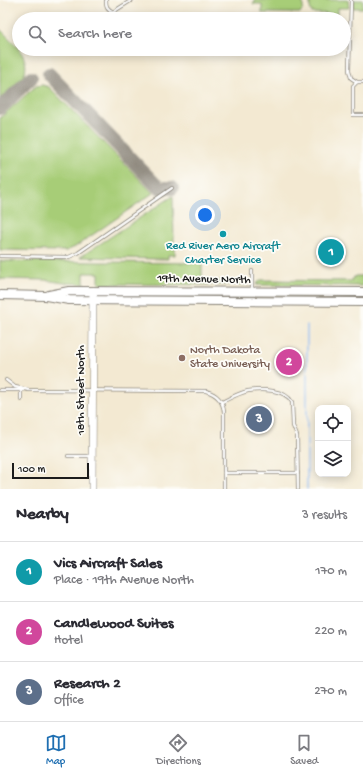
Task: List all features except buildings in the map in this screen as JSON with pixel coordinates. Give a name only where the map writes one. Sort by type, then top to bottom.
[{"type":"main road","name":"19th Avenue North","points":[[46,296],[69,291],[252,293],[363,292]]},
{"type":"main road","name":"19th Avenue North","points":[[0,295],[46,296],[69,300],[363,302]]},
{"type":"street","name":"18th Street North","points":[[92,291],[92,489]]},
{"type":"lane","points":[[106,0],[106,6],[112,12],[132,0]]},
{"type":"lane","points":[[351,0],[351,12]]},
{"type":"lane","points":[[350,56],[351,78],[357,82],[363,82]]},
{"type":"lane","points":[[357,82],[353,86],[353,115],[363,115]]},
{"type":"lane","points":[[0,256],[69,256],[78,253],[172,188]]},
{"type":"lane","points":[[252,271],[252,293]]},
{"type":"lane","points":[[6,380],[16,387],[29,390]]},
{"type":"lane","points":[[0,390],[206,392],[216,395],[221,402],[224,412],[224,489]]},
{"type":"lane","points":[[21,390],[21,400]]},
{"type":"lane","points":[[221,402],[250,391],[277,391],[286,394],[290,398],[292,402],[293,426],[298,436],[298,489]]},
{"type":"lane","points":[[68,456],[93,456]]},
{"type":"lane","points":[[224,473],[298,473]]},
{"type":"green space","points":[[255,0],[303,0],[303,9],[301,12],[262,12],[262,4],[253,4]]},
{"type":"green space","points":[[310,0],[348,0],[349,8],[338,8],[338,12],[312,12]]},
{"type":"green space","points":[[354,0],[363,0],[363,8],[353,8]]},
{"type":"green space","points":[[0,29],[12,42],[12,56],[23,56],[26,65],[25,72],[21,79],[0,99]]},
{"type":"green space","points":[[42,85],[49,87],[153,193],[75,247],[66,251],[0,250],[0,118],[36,86]]},
{"type":"green space","points":[[173,196],[175,255],[168,255],[168,259],[80,257]]},
{"type":"green space","points":[[0,261],[202,263],[202,281],[244,281],[246,285],[99,284],[99,273],[84,273],[84,284],[45,280],[0,279]]},
{"type":"green space","points":[[355,276],[363,276],[363,286],[256,285],[260,280],[351,281]]},
{"type":"waterway","points":[[307,325],[307,489]]},
{"type":"taxiway","points":[[49,74],[156,185],[161,188],[172,188]]},
{"type":"taxiway","points":[[0,108],[31,78]]},
{"type":"place","name":"Red River Aero Aircraft Charter Service","points":[[223,234]]},
{"type":"place","name":"Vics Aircraft Sales","points":[[331,252]]},
{"type":"place","name":"North Dakota State University","points":[[182,358]]},
{"type":"place","name":"Candlewood Suites","points":[[289,362]]},
{"type":"place","name":"Research 2","points":[[259,419]]}]
